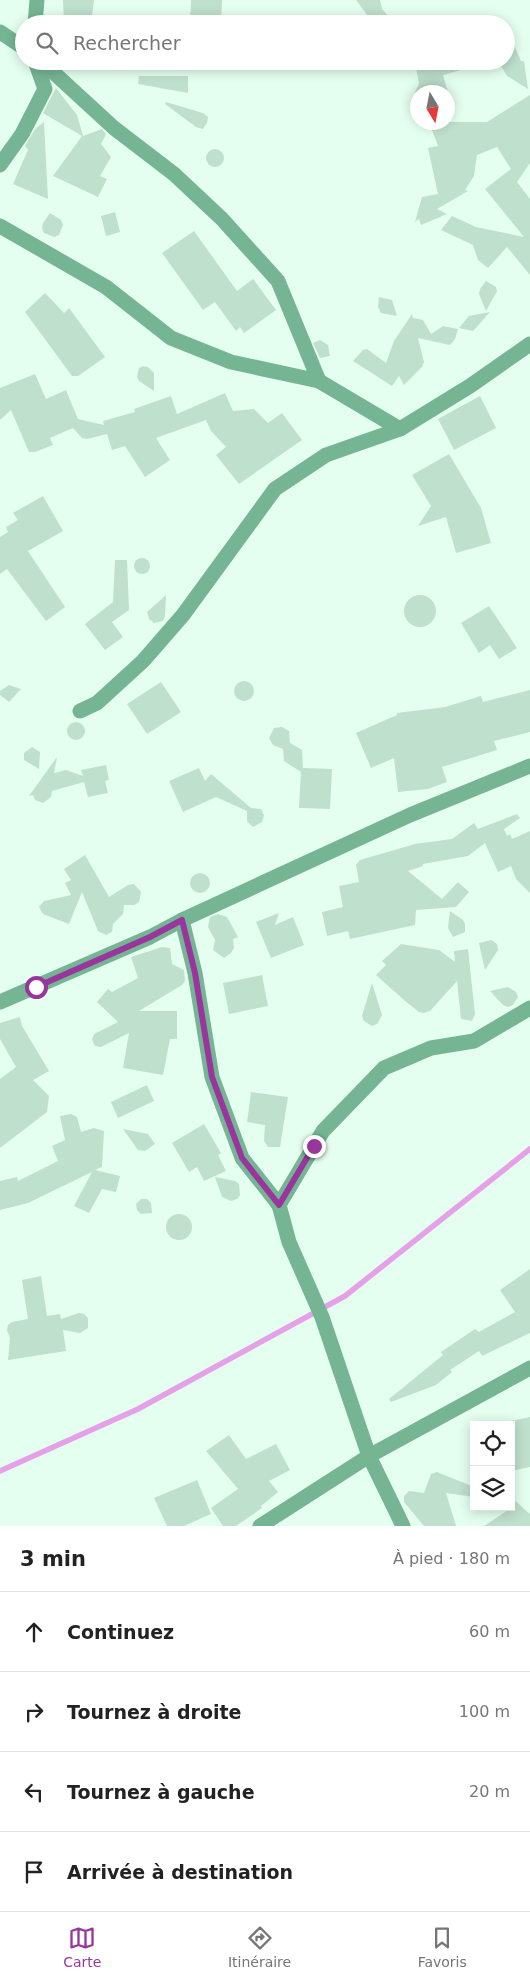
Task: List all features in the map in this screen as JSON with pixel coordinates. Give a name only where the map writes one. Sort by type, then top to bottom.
[{"type":"street","points":[[36,15],[37,0]]},
{"type":"street","points":[[0,32],[15,42]]},
{"type":"street","points":[[0,165],[22,134],[45,89],[38,70]]},
{"type":"street","points":[[50,70],[114,128],[174,174],[222,219],[278,281],[319,381]]},
{"type":"street","points":[[0,226],[106,287],[171,338],[231,362],[319,381],[400,429]]},
{"type":"street","points":[[80,711],[97,703],[143,661],[183,615],[275,489],[326,455],[400,429],[470,386],[530,344]]},
{"type":"street","points":[[0,1002],[150,937],[182,920],[410,815],[530,766]]},
{"type":"street","points":[[182,920],[195,973],[212,1077],[242,1158],[279,1205],[289,1242],[322,1317],[369,1456],[403,1526]]},
{"type":"street","points":[[279,1205],[323,1131],[384,1068],[431,1048],[474,1041],[530,1008]]},
{"type":"street","points":[[260,1526],[369,1456],[530,1368]]},
{"type":"building","points":[[63,0],[94,0],[92,15],[64,15]]},
{"type":"building","points":[[191,0],[222,0],[221,15],[190,15]]},
{"type":"building","points":[[356,0],[380,0],[382,9],[387,15],[367,15]]},
{"type":"building","points":[[515,47],[521,61],[524,61],[528,89],[507,76],[503,70],[515,70]]},
{"type":"building","points":[[417,70],[461,70],[443,75],[446,85],[418,85]]},
{"type":"building","points":[[139,76],[188,76],[188,93],[138,84]]},
{"type":"building","points":[[56,88],[77,115],[83,136],[102,129],[106,134],[101,144],[111,157],[100,176],[107,179],[98,197],[53,176],[82,136],[43,113]]},
{"type":"building","points":[[530,95],[530,163],[517,182],[530,199],[530,275],[507,247],[488,268],[478,260],[473,245],[441,230],[452,216],[476,227],[524,237],[485,189],[511,169],[497,147],[477,155],[474,176],[465,190],[468,191],[437,209],[447,214],[421,225],[419,219],[415,222],[422,197],[438,194],[428,148],[438,146],[432,130],[455,130],[455,122],[487,122]]},
{"type":"building","points":[[166,102],[203,113],[208,117],[207,123],[203,129],[196,127],[165,104]]},
{"type":"building","points":[[44,122],[48,199],[13,184],[28,150],[25,146],[35,129]]},
{"type":"building","points":[[215,149],[221,152],[224,158],[221,164],[215,167],[209,164],[206,158],[209,152]]},
{"type":"building","points":[[115,212],[120,232],[106,236],[101,216]]},
{"type":"building","points":[[50,213],[61,220],[63,225],[59,235],[54,237],[44,233],[42,228]]},
{"type":"building","points":[[194,231],[237,291],[253,279],[276,310],[244,333],[240,327],[236,331],[215,302],[203,310],[162,253]]},
{"type":"building","points":[[486,281],[496,287],[497,291],[486,311],[479,294]]},
{"type":"building","points":[[45,293],[64,313],[69,308],[105,357],[78,376],[72,376],[25,312]]},
{"type":"building","points":[[379,297],[392,300],[397,316],[381,313],[378,307]]},
{"type":"building","points":[[490,312],[473,331],[459,328],[469,316]]},
{"type":"building","points":[[412,314],[413,318],[423,320],[431,334],[443,326],[458,329],[455,339],[450,345],[418,338],[424,362],[422,367],[404,385],[399,376],[392,386],[353,361],[363,350],[367,349],[386,363],[394,341]]},
{"type":"building","points":[[320,340],[328,345],[330,356],[320,358],[313,343]]},
{"type":"building","points":[[143,366],[148,367],[154,373],[154,391],[139,381],[137,377],[139,368]]},
{"type":"building","points":[[35,374],[46,399],[66,390],[78,419],[104,425],[103,421],[135,412],[134,409],[171,396],[177,414],[225,393],[233,411],[254,409],[268,423],[282,413],[302,440],[239,484],[216,455],[226,447],[211,431],[206,420],[156,438],[170,460],[145,477],[125,446],[112,450],[107,434],[87,439],[82,438],[73,428],[50,438],[53,445],[35,452],[29,452],[11,410],[0,420],[0,388]]},
{"type":"building","points":[[480,396],[496,428],[454,450],[438,419]]},
{"type":"building","points":[[449,454],[481,508],[491,543],[456,553],[446,517],[418,526],[431,506],[412,475]]},
{"type":"building","points":[[43,496],[63,531],[28,551],[65,607],[46,621],[7,569],[0,574],[0,537],[8,532],[6,527],[18,520],[13,513]]},
{"type":"building","points":[[139,558],[145,558],[150,563],[148,572],[139,574],[134,569],[134,563]]},
{"type":"building","points":[[115,560],[127,560],[129,610],[112,622],[123,637],[105,650],[85,624],[113,602]]},
{"type":"building","points":[[166,595],[163,621],[154,623],[149,619],[147,612]]},
{"type":"building","points":[[420,595],[426,596],[431,600],[435,605],[435,617],[431,622],[426,626],[420,627],[414,626],[409,622],[405,617],[404,611],[405,605],[409,600],[414,596]]},
{"type":"building","points":[[489,606],[517,648],[499,659],[490,645],[479,653],[461,623]]},
{"type":"building","points":[[240,681],[248,681],[254,687],[254,695],[248,701],[240,701],[234,695],[234,687]]},
{"type":"building","points":[[161,682],[181,712],[147,734],[127,704]]},
{"type":"building","points":[[9,685],[21,689],[9,702],[0,695],[0,691]]},
{"type":"building","points":[[530,690],[530,732],[494,741],[497,750],[442,767],[447,782],[428,789],[398,792],[394,758],[371,768],[356,733],[397,715],[397,713],[445,707],[481,696],[483,702]]},
{"type":"building","points":[[72,722],[80,722],[85,727],[83,738],[72,740],[67,735],[67,727]]},
{"type":"building","points":[[282,727],[289,731],[290,743],[302,750],[303,768],[332,769],[330,809],[299,808],[301,772],[284,761],[283,749],[273,745],[269,738],[274,728]]},
{"type":"building","points":[[32,747],[40,752],[39,769],[24,760],[24,753]]},
{"type":"building","points":[[57,757],[54,773],[66,770],[83,776],[81,770],[106,765],[109,780],[105,781],[108,793],[88,797],[84,782],[52,791],[51,797],[43,803],[35,800],[33,795],[29,796]]},
{"type":"building","points":[[199,768],[205,781],[211,774],[251,808],[261,809],[264,815],[262,822],[253,827],[247,821],[247,811],[216,797],[183,812],[169,781]]},
{"type":"building","points":[[517,814],[520,818],[504,829],[507,836],[510,834],[512,839],[530,831],[530,893],[516,879],[511,866],[498,872],[485,843],[468,856],[423,864],[423,866],[408,871],[442,899],[458,882],[469,892],[456,907],[416,910],[415,925],[350,939],[348,931],[327,936],[322,912],[343,907],[339,886],[359,882],[356,865],[360,860],[415,844],[452,839],[474,823],[478,829]]},
{"type":"building","points":[[85,855],[109,897],[128,885],[134,884],[141,892],[139,902],[134,905],[124,905],[123,914],[113,924],[112,932],[106,935],[98,931],[82,892],[69,924],[43,914],[39,907],[44,901],[71,895],[65,883],[71,880],[64,869]]},
{"type":"building","points":[[200,873],[207,876],[210,883],[207,890],[200,893],[193,890],[190,883],[193,876]]},
{"type":"building","points":[[450,911],[463,920],[465,924],[465,932],[453,937],[448,928]]},
{"type":"building","points":[[279,913],[275,925],[293,917],[304,945],[271,958],[256,922]]},
{"type":"building","points":[[218,914],[227,917],[238,937],[233,939],[234,948],[231,953],[224,958],[213,950],[215,940],[208,927],[210,917]]},
{"type":"building","points":[[491,940],[497,944],[498,950],[485,970],[479,943]]},
{"type":"building","points":[[401,944],[439,950],[455,962],[454,951],[468,949],[475,1014],[472,1021],[461,1019],[457,981],[430,1011],[424,1013],[419,1012],[376,975],[386,965],[382,961]]},
{"type":"building","points":[[162,947],[170,948],[172,964],[184,970],[185,981],[182,985],[139,1011],[177,1011],[177,1039],[170,1039],[163,1075],[123,1068],[129,1033],[101,1047],[95,1046],[92,1040],[94,1034],[118,1022],[97,1002],[108,989],[112,992],[138,978],[131,957]]},
{"type":"building","points":[[262,975],[268,1006],[229,1014],[223,983]]},
{"type":"building","points":[[372,983],[382,1015],[377,1024],[372,1026],[364,1021],[362,1016]]},
{"type":"building","points":[[508,987],[516,992],[518,997],[513,1005],[508,1007],[503,1005],[490,991]]},
{"type":"building","points":[[20,1017],[22,1026],[49,1071],[33,1080],[49,1096],[47,1112],[0,1148],[0,1079],[16,1067],[0,1039],[0,1023]]},
{"type":"building","points":[[147,1085],[154,1101],[118,1118],[111,1102]]},
{"type":"building","points":[[251,1092],[288,1097],[280,1147],[268,1147],[264,1141],[265,1125],[247,1122]]},
{"type":"building","points":[[71,1114],[77,1117],[81,1132],[94,1128],[104,1131],[102,1167],[95,1170],[120,1176],[116,1192],[102,1189],[89,1213],[74,1206],[92,1172],[28,1203],[0,1210],[0,1181],[17,1177],[18,1181],[58,1161],[52,1146],[65,1140],[60,1116]]},
{"type":"building","points":[[204,1124],[221,1153],[218,1155],[226,1171],[204,1181],[197,1167],[189,1172],[172,1143]]},
{"type":"building","points":[[123,1129],[148,1134],[155,1144],[145,1151],[138,1150]]},
{"type":"building","points":[[215,1177],[235,1181],[239,1184],[240,1195],[237,1199],[231,1201],[222,1197]]},
{"type":"building","points":[[141,1199],[147,1199],[151,1203],[152,1213],[141,1214],[137,1210],[136,1204]]},
{"type":"building","points":[[179,1214],[188,1218],[192,1227],[188,1236],[179,1240],[170,1236],[166,1227],[170,1218]]},
{"type":"building","points":[[530,1269],[530,1333],[482,1356],[479,1351],[450,1370],[452,1372],[436,1385],[391,1402],[389,1399],[443,1355],[441,1352],[475,1329],[479,1332],[515,1312],[500,1290]]},
{"type":"building","points":[[41,1276],[47,1316],[60,1314],[61,1319],[79,1313],[84,1314],[88,1318],[88,1328],[80,1333],[63,1330],[66,1351],[8,1360],[10,1338],[7,1330],[8,1325],[12,1322],[28,1319],[22,1280]]},
{"type":"building","points":[[530,1417],[530,1467],[515,1470],[515,1421],[511,1421]]},
{"type":"building","points":[[229,1435],[246,1459],[276,1444],[290,1470],[269,1481],[278,1492],[261,1506],[262,1508],[236,1526],[223,1526],[211,1508],[238,1489],[206,1451]]},
{"type":"building","points":[[437,1472],[470,1485],[470,1496],[446,1493],[456,1526],[424,1526],[404,1502],[404,1496],[409,1491],[424,1493],[431,1474]]},
{"type":"building","points":[[197,1480],[211,1514],[184,1526],[167,1526],[154,1498]]},
{"type":"building","points":[[515,1501],[530,1514],[530,1526],[484,1526],[506,1511],[515,1511]]},
{"type":"waterway","points":[[0,1471],[138,1409],[345,1296],[530,1149]]},
{"type":"route","points":[[36,987],[150,937],[182,920],[195,973],[212,1077],[242,1158],[279,1205],[314,1146]]}]
